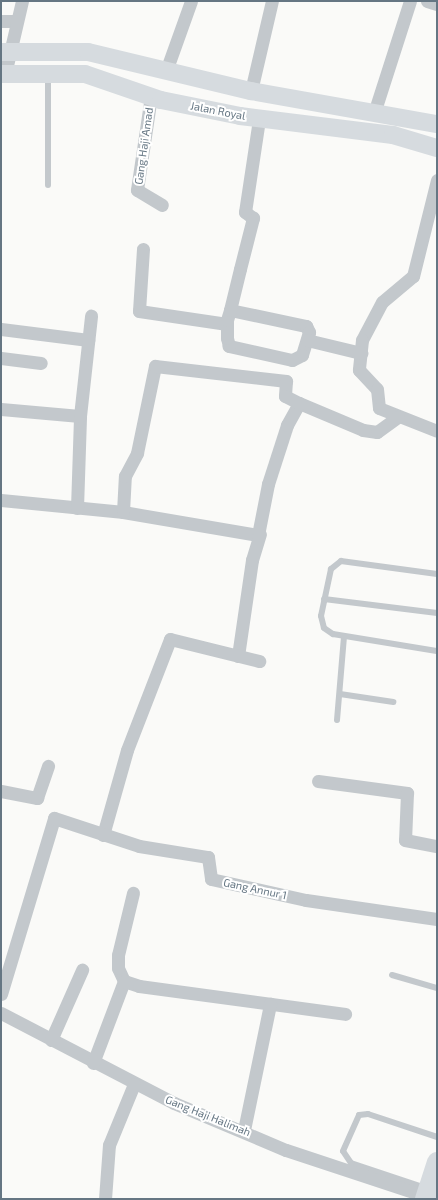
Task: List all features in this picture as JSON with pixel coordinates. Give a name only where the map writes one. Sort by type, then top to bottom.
[{"type":"main road","points":[[426,1195],[437,1162]]},
{"type":"street","points":[[3,74],[5,52],[22,1]]},
{"type":"street","points":[[166,71],[191,1]]},
{"type":"street","points":[[251,91],[272,1]]},
{"type":"street","points":[[375,110],[410,1]]},
{"type":"street","points":[[427,1],[437,4]]},
{"type":"street","points":[[1,21],[16,21]]},
{"type":"street","points":[[5,52],[88,52],[251,91],[375,110],[437,124]]},
{"type":"street","name":"Jalan Royal","points":[[3,74],[85,74],[151,96],[258,119],[393,135],[437,148]]},
{"type":"street","name":"Gang Haji Amad","points":[[151,96],[137,190],[162,206]]},
{"type":"street","points":[[230,310],[302,324],[308,328],[307,340],[302,356],[292,360],[229,346],[227,324],[230,310],[254,218],[245,212],[258,119]]},
{"type":"street","points":[[437,180],[413,276],[382,302],[362,340],[358,370],[377,389],[379,408],[398,417],[437,431]]},
{"type":"street","points":[[143,249],[139,311],[227,324]]},
{"type":"street","points":[[77,508],[80,416],[91,316]]},
{"type":"street","points":[[1,329],[88,340]]},
{"type":"street","points":[[307,340],[361,353]]},
{"type":"street","points":[[1,358],[41,363]]},
{"type":"street","points":[[123,512],[125,476],[137,453],[155,366],[286,381],[285,396],[363,430],[377,432],[398,417]]},
{"type":"street","points":[[238,656],[252,560],[260,534],[268,484],[287,425],[299,403]]},
{"type":"street","points":[[1,408],[80,416]]},
{"type":"street","points":[[1,500],[123,512],[260,534]]},
{"type":"street","points":[[102,835],[126,750],[153,689],[169,640],[259,661]]},
{"type":"street","points":[[1,791],[37,798],[48,766]]},
{"type":"street","points":[[318,781],[407,793],[405,840],[437,846]]},
{"type":"street","name":"Gang Annur 1","points":[[1,994],[51,820],[60,819],[102,835],[139,846],[208,857],[211,879],[306,900],[437,919]]},
{"type":"street","points":[[93,1063],[124,981],[118,968],[118,955],[133,893]]},
{"type":"street","points":[[51,1040],[82,970]]},
{"type":"street","points":[[124,981],[139,986],[345,1014]]},
{"type":"street","points":[[244,1130],[270,1004]]},
{"type":"street","name":"Gang Haji Halimah","points":[[1,1013],[134,1084],[244,1130],[286,1150],[426,1195]]},
{"type":"street","points":[[105,1199],[109,1145],[134,1084]]},
{"type":"lane","points":[[48,73],[48,185]]},
{"type":"lane","points":[[437,574],[341,561],[331,569],[324,598],[321,623],[333,634],[437,651]]},
{"type":"lane","points":[[324,598],[437,613]]},
{"type":"lane","points":[[337,720],[344,636]]},
{"type":"lane","points":[[340,694],[393,702]]},
{"type":"lane","points":[[392,974],[437,988]]},
{"type":"lane","points":[[426,1195],[351,1163],[344,1151],[359,1115],[368,1114],[437,1137]]}]
